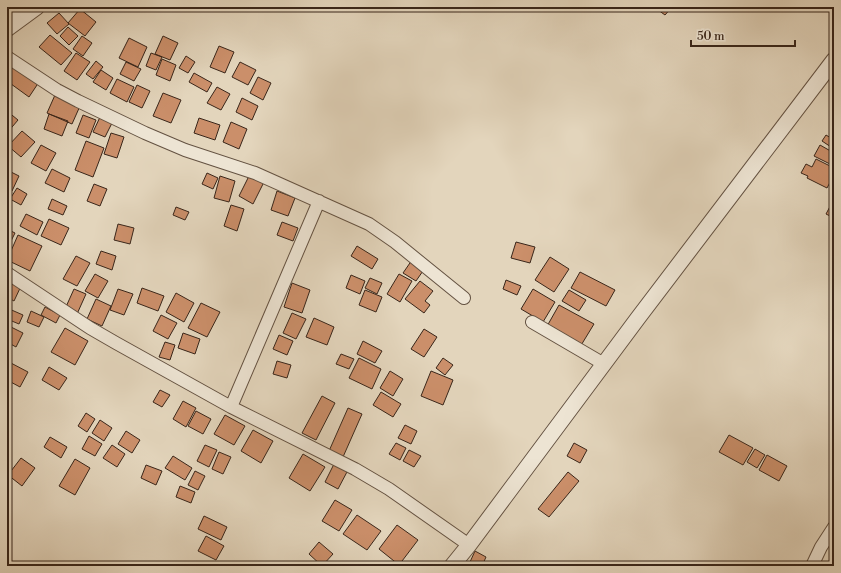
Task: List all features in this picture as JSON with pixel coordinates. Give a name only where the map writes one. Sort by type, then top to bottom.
[{"type":"street","points":[[7,9],[13,25],[37,7]]},
{"type":"street","points":[[7,57],[57,90],[145,133],[185,150],[256,173],[369,224],[382,232],[464,298]]},
{"type":"street","points":[[452,566],[834,60]]},
{"type":"street","points":[[231,408],[319,201]]},
{"type":"street","points":[[7,273],[90,328],[231,408],[355,469],[372,479],[469,545]]},
{"type":"street","points":[[532,322],[604,364]]},
{"type":"street","points":[[812,566],[821,547],[834,527]]},
{"type":"building","points":[[654,7],[672,7],[665,15]]},
{"type":"building","points":[[80,9],[96,22],[85,36],[68,23]]},
{"type":"building","points":[[59,13],[69,24],[57,34],[47,23]]},
{"type":"building","points":[[68,27],[78,36],[69,45],[60,36]]},
{"type":"building","points":[[50,35],[72,53],[61,65],[39,47]]},
{"type":"building","points":[[82,36],[92,43],[83,56],[73,49]]},
{"type":"building","points":[[163,36],[178,43],[170,60],[155,54]]},
{"type":"building","points":[[129,38],[147,47],[138,67],[119,58]]},
{"type":"building","points":[[219,46],[234,52],[225,73],[210,67]]},
{"type":"building","points":[[76,53],[90,62],[77,80],[64,71]]},
{"type":"building","points":[[151,53],[162,57],[156,70],[146,66]]},
{"type":"building","points":[[186,56],[195,62],[188,73],[179,68]]},
{"type":"building","points":[[7,59],[39,82],[29,97],[7,81]]},
{"type":"building","points":[[162,59],[176,65],[170,81],[156,75]]},
{"type":"building","points":[[96,61],[103,67],[93,79],[86,74]]},
{"type":"building","points":[[126,62],[141,69],[134,81],[120,74]]},
{"type":"building","points":[[240,62],[256,70],[248,85],[232,77]]},
{"type":"building","points":[[101,70],[113,78],[106,90],[93,82]]},
{"type":"building","points":[[194,73],[212,83],[207,92],[189,82]]},
{"type":"building","points":[[258,77],[271,83],[263,100],[250,93]]},
{"type":"building","points":[[117,79],[134,87],[127,102],[110,93]]},
{"type":"building","points":[[137,85],[150,91],[142,108],[129,102]]},
{"type":"building","points":[[217,87],[230,94],[221,110],[207,103]]},
{"type":"building","points":[[163,93],[181,100],[171,123],[153,116]]},
{"type":"building","points":[[55,95],[80,106],[72,124],[47,113]]},
{"type":"building","points":[[242,98],[258,106],[252,120],[236,112]]},
{"type":"building","points":[[7,111],[18,120],[7,133]]},
{"type":"building","points":[[49,114],[68,121],[62,136],[44,129]]},
{"type":"building","points":[[83,115],[96,120],[89,138],[76,133]]},
{"type":"building","points":[[101,115],[113,121],[105,137],[93,132]]},
{"type":"building","points":[[199,118],[220,125],[215,140],[194,133]]},
{"type":"building","points":[[231,122],[247,129],[239,149],[223,142]]},
{"type":"building","points":[[22,131],[35,142],[21,157],[8,146]]},
{"type":"building","points":[[111,133],[124,137],[117,158],[104,154]]},
{"type":"building","points":[[834,134],[834,149],[822,141],[826,135],[831,138]]},
{"type":"building","points":[[86,141],[104,148],[93,177],[75,170]]},
{"type":"building","points":[[41,145],[56,153],[46,171],[31,163]]},
{"type":"building","points":[[820,145],[834,153],[834,166],[814,156]]},
{"type":"building","points":[[816,159],[834,168],[834,175],[827,188],[807,178],[808,176],[801,173],[806,164],[812,167]]},
{"type":"building","points":[[52,169],[70,178],[64,192],[45,183]]},
{"type":"building","points":[[9,171],[19,176],[12,191],[7,189],[7,175]]},
{"type":"building","points":[[251,172],[265,180],[253,204],[239,196]]},
{"type":"building","points":[[207,173],[218,178],[213,189],[202,184]]},
{"type":"building","points":[[220,176],[235,181],[229,202],[214,198]]},
{"type":"building","points":[[94,184],[107,189],[100,206],[87,201]]},
{"type":"building","points":[[17,188],[27,194],[21,205],[10,199]]},
{"type":"building","points":[[277,191],[295,198],[288,216],[271,210]]},
{"type":"building","points":[[52,199],[67,206],[63,215],[48,209]]},
{"type":"building","points":[[834,199],[834,218],[826,214]]},
{"type":"building","points":[[231,205],[244,209],[237,231],[224,226]]},
{"type":"building","points":[[176,207],[189,212],[185,220],[173,215]]},
{"type":"building","points":[[26,214],[43,222],[37,235],[20,226]]},
{"type":"building","points":[[49,219],[69,228],[61,245],[41,236]]},
{"type":"building","points":[[282,222],[298,228],[293,241],[277,235]]},
{"type":"building","points":[[118,224],[134,228],[130,244],[114,240]]},
{"type":"building","points":[[7,229],[15,233],[7,249]]},
{"type":"building","points":[[18,235],[42,246],[30,271],[7,260]]},
{"type":"building","points":[[516,242],[535,247],[530,263],[511,258]]},
{"type":"building","points":[[357,246],[378,259],[372,269],[351,256]]},
{"type":"building","points":[[101,251],[116,256],[112,270],[96,264]]},
{"type":"building","points":[[76,256],[90,263],[77,286],[63,279]]},
{"type":"building","points":[[550,257],[569,269],[554,292],[535,280]]},
{"type":"building","points":[[412,260],[425,268],[416,281],[403,273]]},
{"type":"building","points":[[580,272],[615,290],[606,306],[571,288]]},
{"type":"building","points":[[95,274],[108,281],[98,298],[85,291]]},
{"type":"building","points":[[399,274],[412,281],[400,302],[387,294]]},
{"type":"building","points":[[351,275],[365,281],[360,294],[346,288]]},
{"type":"building","points":[[10,278],[22,284],[14,301],[7,297],[7,285]]},
{"type":"building","points":[[370,278],[382,283],[377,294],[365,288]]},
{"type":"building","points":[[506,280],[521,286],[517,295],[503,289]]},
{"type":"building","points":[[420,281],[433,291],[425,301],[430,305],[424,313],[405,299]]},
{"type":"building","points":[[292,283],[310,290],[302,313],[284,307]]},
{"type":"building","points":[[142,288],[164,296],[158,311],[137,303]]},
{"type":"building","points":[[74,289],[86,294],[77,314],[65,309]]},
{"type":"building","points":[[118,289],[133,294],[124,315],[110,310]]},
{"type":"building","points":[[533,289],[555,302],[543,322],[521,309]]},
{"type":"building","points":[[365,290],[382,297],[376,312],[359,305]]},
{"type":"building","points":[[569,290],[586,300],[579,311],[562,301]]},
{"type":"building","points":[[176,293],[194,303],[184,322],[166,312]]},
{"type":"building","points":[[96,299],[111,306],[102,326],[87,319]]},
{"type":"building","points":[[201,303],[220,312],[207,337],[188,328]]},
{"type":"building","points":[[559,305],[594,324],[580,347],[546,328]]},
{"type":"building","points":[[45,307],[60,315],[56,323],[41,315]]},
{"type":"building","points":[[7,308],[23,315],[19,324],[7,319]]},
{"type":"building","points":[[31,311],[44,317],[39,327],[27,322]]},
{"type":"building","points":[[292,313],[306,319],[296,339],[283,333]]},
{"type":"building","points":[[161,315],[177,323],[168,339],[153,331]]},
{"type":"building","points":[[314,318],[334,327],[327,345],[306,337]]},
{"type":"building","points":[[7,325],[23,333],[16,347],[7,342]]},
{"type":"building","points":[[65,328],[88,341],[75,365],[51,352]]},
{"type":"building","points":[[424,329],[437,337],[424,357],[411,349]]},
{"type":"building","points":[[183,333],[200,339],[195,354],[178,348]]},
{"type":"building","points":[[279,335],[293,341],[287,355],[273,349]]},
{"type":"building","points":[[363,341],[382,351],[375,363],[357,354]]},
{"type":"building","points":[[165,342],[175,345],[170,360],[159,357]]},
{"type":"building","points":[[341,354],[354,359],[349,369],[336,364]]},
{"type":"building","points":[[359,358],[381,369],[372,389],[349,378]]},
{"type":"building","points":[[443,358],[453,365],[445,375],[436,368]]},
{"type":"building","points":[[277,361],[291,365],[287,378],[273,374]]},
{"type":"building","points":[[9,362],[28,372],[20,387],[7,380],[7,365]]},
{"type":"building","points":[[49,367],[67,378],[59,390],[42,380]]},
{"type":"building","points":[[390,371],[403,379],[393,396],[380,388]]},
{"type":"building","points":[[431,371],[453,380],[443,405],[421,396]]},
{"type":"building","points":[[160,390],[170,395],[162,407],[153,402]]},
{"type":"building","points":[[381,392],[401,404],[393,417],[373,405]]},
{"type":"building","points":[[322,396],[335,403],[316,440],[302,433]]},
{"type":"building","points":[[183,401],[196,408],[186,427],[173,419]]},
{"type":"building","points":[[348,408],[362,414],[343,457],[329,451]]},
{"type":"building","points":[[196,411],[211,419],[203,434],[188,426]]},
{"type":"building","points":[[86,413],[95,419],[87,432],[78,426]]},
{"type":"building","points":[[225,415],[245,426],[234,445],[214,434]]},
{"type":"building","points":[[100,420],[112,428],[104,441],[92,433]]},
{"type":"building","points":[[405,425],[417,431],[411,444],[398,438]]},
{"type":"building","points":[[253,430],[273,441],[261,463],[241,451]]},
{"type":"building","points":[[126,431],[140,440],[132,453],[118,444]]},
{"type":"building","points":[[729,435],[753,448],[743,465],[719,452]]},
{"type":"building","points":[[89,436],[102,444],[95,456],[82,449]]},
{"type":"building","points":[[50,437],[67,447],[61,458],[44,447]]},
{"type":"building","points":[[396,443],[406,448],[400,460],[389,454]]},
{"type":"building","points":[[574,443],[587,450],[580,463],[567,456]]},
{"type":"building","points":[[112,445],[125,454],[117,467],[103,458]]},
{"type":"building","points":[[205,445],[217,450],[209,467],[197,461]]},
{"type":"building","points":[[755,449],[765,455],[757,468],[747,462]]},
{"type":"building","points":[[409,450],[421,456],[414,467],[403,461]]},
{"type":"building","points":[[219,452],[231,457],[223,474],[212,469]]},
{"type":"building","points":[[303,454],[325,467],[310,491],[289,478]]},
{"type":"building","points":[[767,455],[787,466],[779,481],[759,470]]},
{"type":"building","points":[[173,456],[192,468],[185,480],[165,468]]},
{"type":"building","points":[[21,458],[35,468],[22,486],[8,475]]},
{"type":"building","points":[[75,459],[90,468],[75,495],[59,486]]},
{"type":"building","points":[[334,464],[348,470],[338,489],[325,482]]},
{"type":"building","points":[[146,465],[162,471],[156,485],[141,478]]},
{"type":"building","points":[[195,471],[205,476],[198,490],[188,485]]},
{"type":"building","points":[[568,472],[579,481],[549,517],[538,509]]},
{"type":"building","points":[[180,486],[195,492],[191,503],[176,497]]},
{"type":"building","points":[[335,500],[352,510],[339,531],[322,521]]},
{"type":"building","points":[[357,515],[381,531],[367,550],[343,534]]},
{"type":"building","points":[[204,516],[227,527],[221,540],[198,529]]},
{"type":"building","points":[[397,525],[418,540],[399,565],[379,549]]},
{"type":"building","points":[[206,536],[224,546],[216,560],[198,551]]},
{"type":"building","points":[[319,542],[333,554],[322,566],[309,554]]},
{"type":"building","points":[[475,551],[486,557],[482,566],[470,562]]}]
